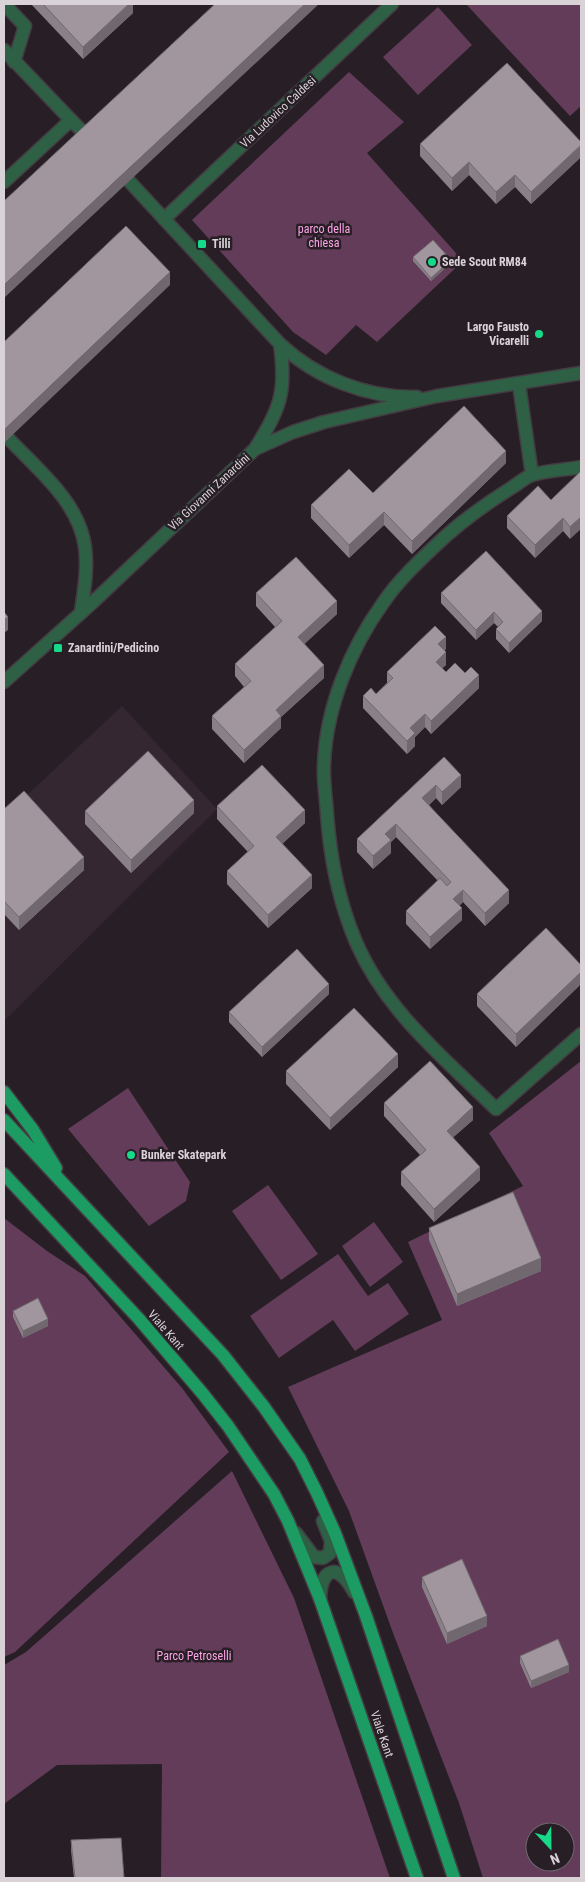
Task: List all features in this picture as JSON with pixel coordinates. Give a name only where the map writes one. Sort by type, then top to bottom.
[{"type":"main road","points":[[4,1092],[33,1130],[67,1187]]},
{"type":"main road","name":"Viale Kant","points":[[4,1120],[223,1355],[293,1448],[318,1493],[366,1616],[454,1878]]},
{"type":"main road","name":"Viale Kant","points":[[4,1174],[139,1319],[207,1400],[274,1494],[288,1520],[320,1599],[417,1878]]},
{"type":"street","points":[[4,4],[25,26],[14,62]]},
{"type":"street","name":"Via Ludovico Caldesi","points":[[164,219],[392,4]]},
{"type":"street","points":[[4,50],[87,136]]},
{"type":"street","points":[[4,182],[71,120]]},
{"type":"street","points":[[129,181],[280,344],[299,361],[314,371],[358,388],[397,396],[437,396]]},
{"type":"street","points":[[255,449],[275,415],[282,394],[283,368],[280,344]]},
{"type":"street","name":"Via Giovanni Zanardini","points":[[4,682],[255,449],[310,426],[437,396],[581,373]]},
{"type":"street","points":[[519,384],[532,475]]},
{"type":"street","points":[[8,439],[65,500],[76,516],[85,546],[86,560],[81,612]]},
{"type":"street","points":[[581,467],[532,475],[489,502],[448,534],[398,584],[371,622],[354,653],[340,686],[329,724],[324,764],[328,834],[338,889],[356,941],[370,969],[388,997],[408,1022],[496,1109],[581,1034]]},
{"type":"street","name":"Viale Kant","points":[[288,1520],[314,1557],[322,1558],[330,1553],[332,1546],[328,1533],[293,1448]]},
{"type":"street","name":"Viale Kant","points":[[320,1599],[322,1579],[329,1574],[338,1573],[346,1579],[366,1616]]},
{"type":"shaded area","points":[[122,706],[217,809],[4,1021],[4,817]]},
{"type":"green space","points":[[466,4],[581,4],[581,106],[570,116]]},
{"type":"green space","points":[[438,7],[472,45],[418,95],[383,57]]},
{"type":"green space","name":"parco della chiesa","points":[[349,72],[404,122],[367,153],[463,261],[377,342],[356,325],[326,355],[293,332],[192,220]]},
{"type":"green space","points":[[581,1061],[581,1878],[483,1878],[459,1803],[393,1633],[349,1511],[288,1387],[442,1320],[408,1242],[523,1186],[489,1133]]},
{"type":"green space","name":"Bunker Skatepark","points":[[128,1088],[190,1182],[186,1201],[149,1226],[68,1129]]},
{"type":"green space","points":[[268,1185],[318,1254],[281,1280],[232,1211]]},
{"type":"green space","points":[[4,1218],[47,1251],[85,1276],[182,1388],[229,1452],[15,1652],[4,1657]]},
{"type":"green space","points":[[374,1222],[403,1262],[370,1287],[342,1246]]},
{"type":"green space","points":[[338,1254],[368,1296],[388,1283],[409,1314],[355,1351],[333,1320],[279,1358],[250,1316]]},
{"type":"green space","name":"Parco Petroselli","points":[[232,1471],[294,1598],[390,1878],[161,1878],[162,1764],[57,1765],[4,1804],[4,1665],[26,1652]]},
{"type":"building","points":[[43,4],[129,4],[83,47]]},
{"type":"building","points":[[215,4],[305,4],[4,285],[4,201]]},
{"type":"building","points":[[507,63],[581,142],[581,145],[531,192],[515,175],[496,192],[469,162],[452,178],[420,144]]},
{"type":"building","points":[[126,226],[170,272],[4,430],[4,342]]},
{"type":"building","name":"Sede Scout RM84","points":[[433,240],[451,260],[431,278],[413,257]]},
{"type":"building","points":[[464,406],[506,451],[412,541],[384,512],[349,545],[311,505],[349,469],[373,493]]},
{"type":"building","points":[[581,471],[581,517],[570,527],[563,518],[535,545],[507,516],[538,486],[551,500]]},
{"type":"building","points":[[486,551],[542,611],[509,643],[496,629],[503,622],[494,612],[476,630],[441,593]]},
{"type":"building","points":[[296,557],[337,601],[298,637],[324,665],[276,710],[281,716],[244,750],[212,716],[251,681],[235,664],[282,621],[256,593]]},
{"type":"building","points":[[4,612],[8,617],[4,620]]},
{"type":"building","points":[[435,626],[446,637],[438,644],[446,652],[436,662],[446,672],[455,663],[465,673],[471,667],[479,675],[431,721],[425,714],[410,728],[415,733],[407,741],[363,696],[371,688],[376,694],[393,678],[387,672]]},
{"type":"building","points":[[148,751],[194,800],[131,860],[85,811]]},
{"type":"building","points":[[444,757],[461,775],[442,792],[436,785],[422,798],[509,890],[485,913],[463,890],[453,899],[462,908],[430,937],[406,911],[440,878],[447,886],[451,882],[396,824],[385,834],[391,840],[373,856],[357,839]]},
{"type":"building","points":[[262,765],[305,810],[276,837],[312,875],[268,915],[227,871],[254,846],[217,806]]},
{"type":"building","points":[[24,791],[84,857],[19,917],[4,901],[4,809]]},
{"type":"building","points":[[546,928],[581,965],[581,972],[516,1034],[477,994]]},
{"type":"building","points":[[297,949],[329,984],[262,1047],[229,1012]]},
{"type":"building","points":[[354,1008],[398,1054],[330,1118],[286,1071]]},
{"type":"building","points":[[430,1061],[473,1107],[447,1131],[480,1167],[434,1209],[401,1172],[426,1150],[384,1103]]},
{"type":"building","points":[[513,1192],[541,1258],[457,1294],[429,1228]]},
{"type":"building","points":[[38,1298],[48,1319],[23,1331],[13,1311]]},
{"type":"building","points":[[462,1559],[487,1616],[447,1633],[422,1577]]},
{"type":"building","points":[[558,1639],[569,1665],[531,1681],[520,1656]]},
{"type":"building","points":[[121,1838],[124,1878],[75,1878],[71,1840]]},
{"type":"place","name":"Tilli","points":[[202,244]]},
{"type":"place","name":"Sede Scout RM84","points":[[432,262]]},
{"type":"place","name":"Largo Fausto Vicarelli","points":[[539,334]]},
{"type":"place","name":"Zanardini/Pedicino","points":[[58,648]]},
{"type":"place","name":"Bunker Skatepark","points":[[131,1155]]}]
